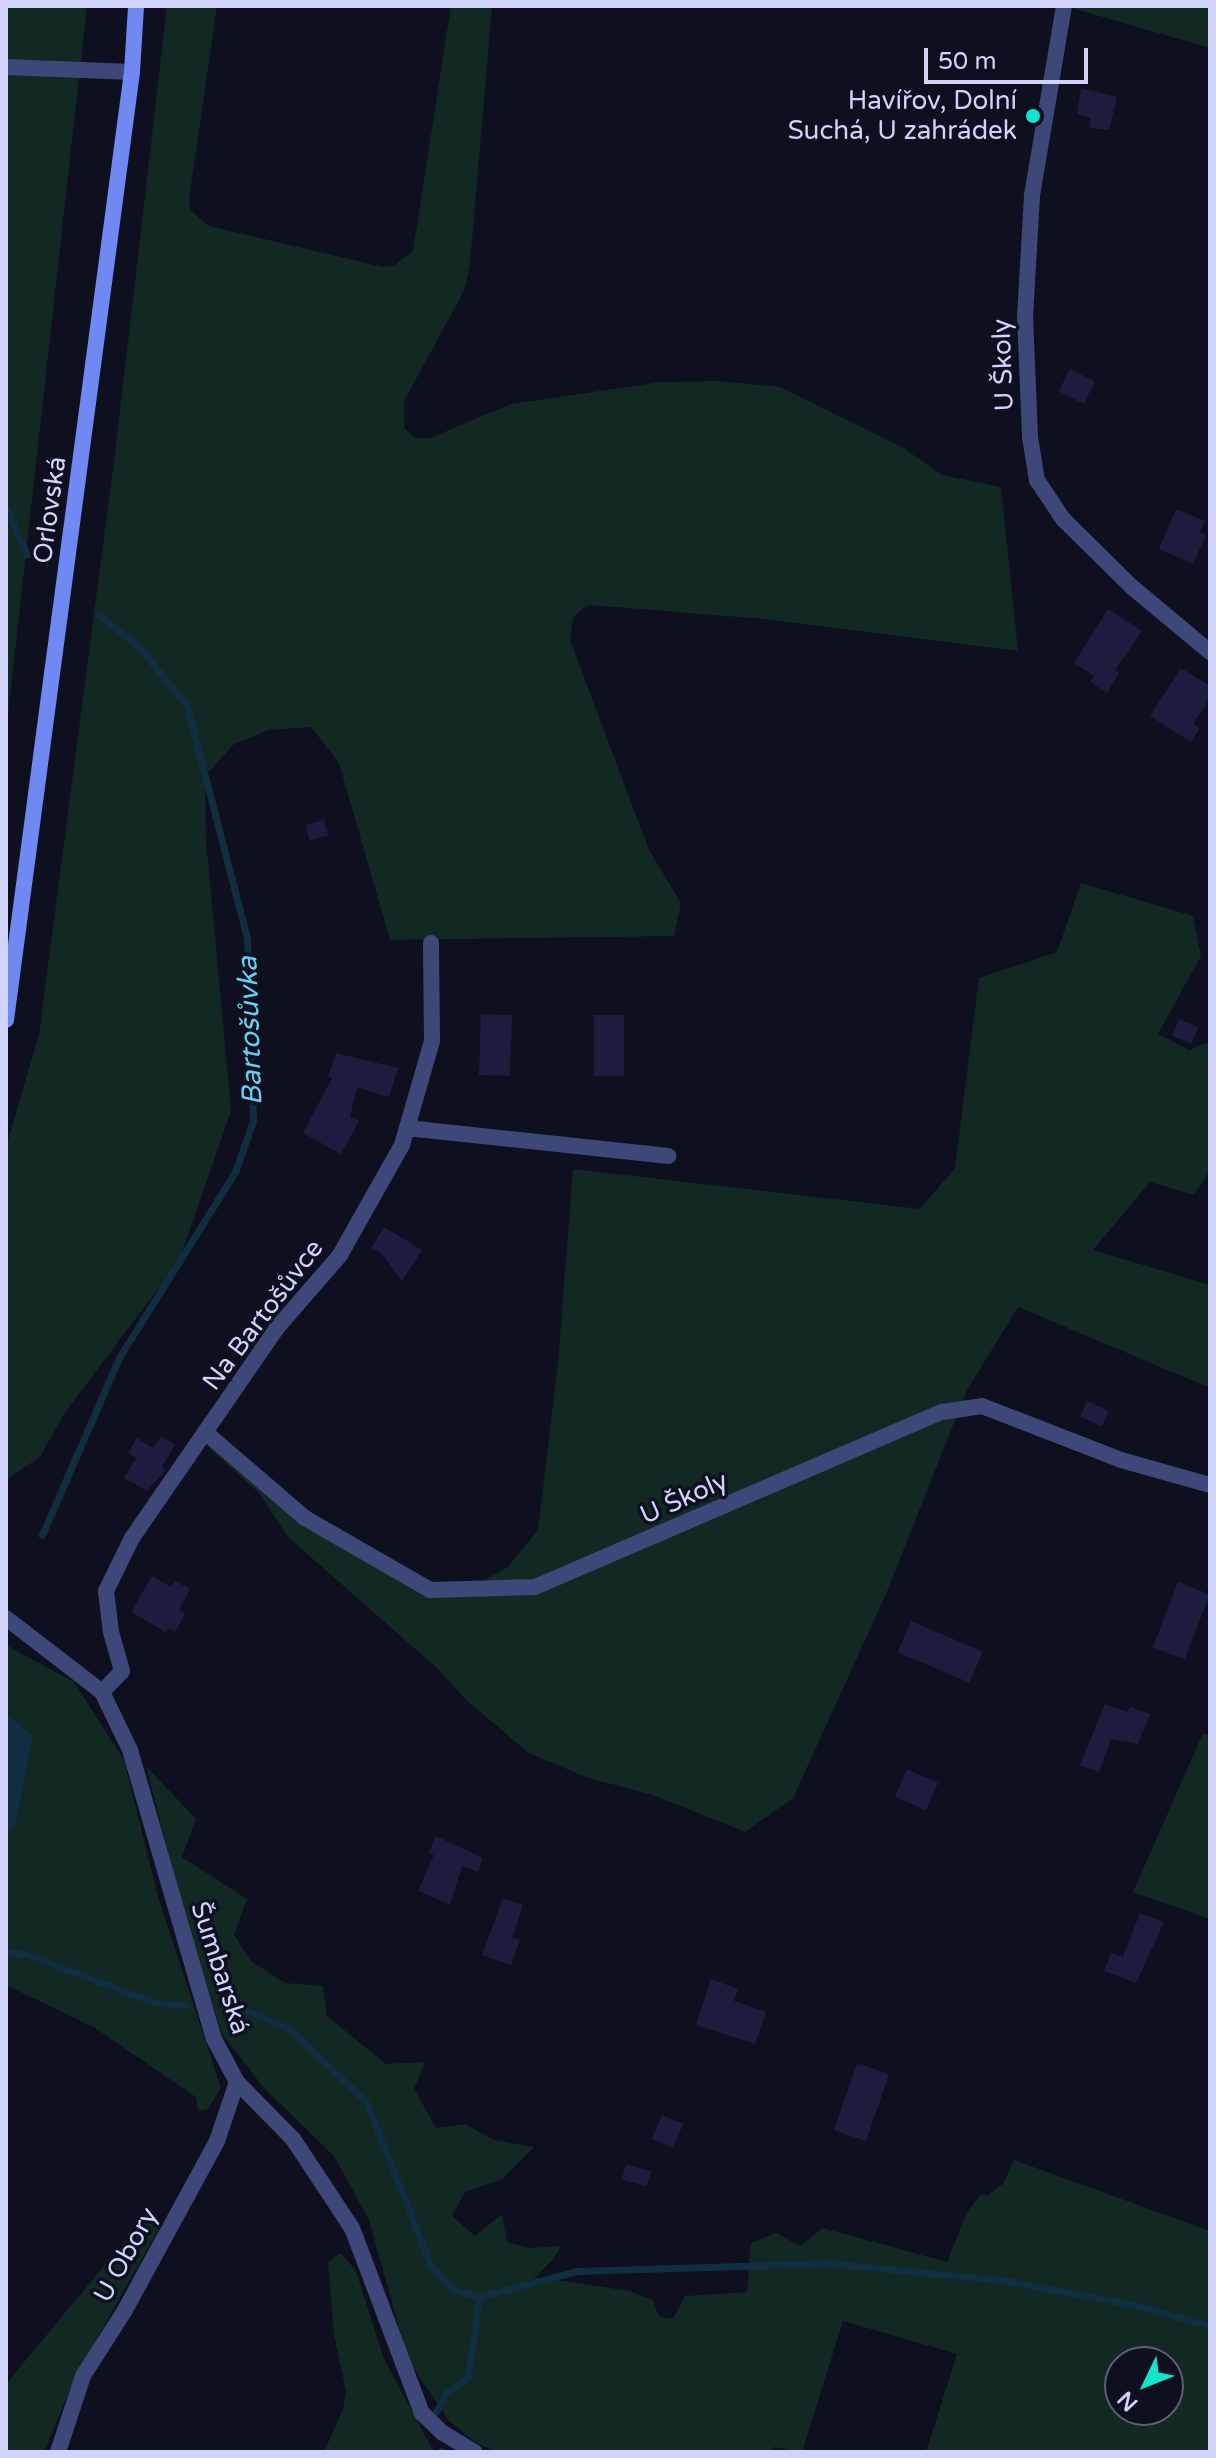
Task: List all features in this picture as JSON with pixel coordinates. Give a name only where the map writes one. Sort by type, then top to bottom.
[{"type":"street","name":"Orlovská","points":[[6,1020],[132,72],[136,6]]},
{"type":"street","name":"U Školy","points":[[1064,6],[1032,196],[1029,241],[1025,316],[1030,437],[1037,480],[1063,519],[1132,587],[1210,652]]},
{"type":"street","points":[[6,67],[132,72]]},
{"type":"street","name":"Na Bartošůvce","points":[[102,1692],[122,1671],[111,1632],[106,1591],[132,1538],[276,1329],[340,1255],[402,1145],[432,1041],[431,943]]},
{"type":"street","points":[[407,1128],[669,1156]]},
{"type":"street","name":"U Školy","points":[[205,1432],[305,1518],[430,1590],[535,1587],[942,1412],[982,1406],[1121,1460],[1210,1485]]},
{"type":"street","name":"Šumbarská","points":[[6,1618],[102,1692],[130,1750],[214,2039],[237,2082],[293,2139],[352,2228],[422,2413],[443,2433],[475,2452]]},
{"type":"street","name":"U Obory","points":[[58,2452],[83,2376],[125,2310],[217,2141],[237,2082]]},
{"type":"green space","points":[[6,6],[87,6],[6,732]]},
{"type":"green space","points":[[167,6],[217,6],[189,199],[190,210],[209,226],[383,267],[394,266],[413,251],[451,6],[492,6],[470,264],[465,289],[404,401],[404,428],[415,438],[430,438],[511,404],[661,382],[718,381],[780,387],[902,447],[942,475],[1001,487],[1018,651],[764,619],[590,605],[581,610],[573,618],[570,640],[649,850],[681,903],[674,936],[390,940],[339,763],[311,727],[268,730],[233,745],[205,776],[206,839],[231,1111],[179,1261],[64,1414],[40,1457],[6,1480],[6,1147],[39,1034],[115,454]]},
{"type":"green space","points":[[1076,6],[1210,6],[1210,48],[1075,9]]},
{"type":"green space","points":[[1081,883],[1193,916],[1201,956],[1158,1034],[1189,1050],[1210,1042],[1210,1170],[1194,1195],[1150,1182],[1093,1250],[1210,1285],[1210,1388],[1018,1307],[967,1390],[886,1594],[793,1798],[745,1832],[650,1794],[588,1778],[529,1753],[467,1701],[438,1669],[288,1537],[259,1493],[208,1447],[211,1441],[424,1595],[477,1584],[508,1567],[538,1530],[558,1363],[573,1169],[920,1209],[955,1168],[979,978],[1057,952]]},
{"type":"green space","points":[[6,1645],[74,1682],[124,1760],[159,1900],[221,2088],[208,2109],[198,2111],[196,2097],[95,2028],[6,1985],[6,1837],[17,1819],[33,1735],[6,1714]]},
{"type":"green space","points":[[1203,1733],[1210,1736],[1210,1919],[1133,1892]]},
{"type":"green space","points":[[146,1766],[196,1819],[182,1857],[247,1899],[234,1935],[251,1961],[285,1983],[323,1986],[327,2016],[386,2064],[425,2062],[414,2089],[436,2128],[465,2124],[494,2140],[534,2147],[502,2179],[465,2192],[452,2216],[475,2236],[502,2214],[507,2242],[529,2248],[561,2246],[532,2281],[544,2278],[630,2291],[653,2300],[658,2315],[666,2319],[674,2317],[685,2296],[747,2292],[751,2243],[776,2233],[800,2246],[823,2228],[947,2262],[967,2212],[981,2194],[988,2195],[1003,2184],[1014,2160],[1210,2231],[1210,2452],[926,2452],[957,2354],[843,2321],[802,2452],[774,2447],[768,2452],[497,2452],[478,2444],[449,2421],[408,2360],[369,2220],[334,2156],[265,2089],[222,2034],[183,1910]]},
{"type":"green space","points":[[147,2214],[161,2225],[76,2375],[44,2452],[6,2452],[6,2384]]},
{"type":"green space","points":[[341,2253],[356,2271],[384,2359],[434,2452],[324,2452],[343,2409],[346,2391],[334,2335],[328,2262]]},
{"type":"water","points":[[6,1714],[33,1735],[17,1819],[6,1837]]},
{"type":"building","points":[[1081,88],[1117,97],[1109,130],[1090,128],[1091,118],[1077,114]]},
{"type":"building","points":[[1070,369],[1095,382],[1084,404],[1059,391]]},
{"type":"building","points":[[1176,509],[1205,521],[1200,532],[1206,535],[1193,564],[1159,549]]},
{"type":"building","points":[[1108,609],[1142,631],[1115,670],[1119,673],[1107,693],[1090,682],[1094,676],[1074,663]]},
{"type":"building","points":[[1181,668],[1210,686],[1210,698],[1193,724],[1200,728],[1191,742],[1150,716]]},
{"type":"building","points":[[324,820],[328,836],[309,840],[306,825]]},
{"type":"building","points":[[481,1014],[512,1015],[510,1076],[479,1075]]},
{"type":"building","points":[[594,1015],[624,1015],[624,1076],[594,1076]]},
{"type":"building","points":[[1179,1019],[1198,1027],[1191,1044],[1172,1036]]},
{"type":"building","points":[[336,1053],[398,1068],[389,1097],[357,1087],[350,1117],[359,1121],[341,1154],[303,1133],[332,1078],[328,1077]]},
{"type":"building","points":[[384,1227],[422,1250],[402,1281],[382,1254],[371,1248]]},
{"type":"building","points":[[1087,1401],[1109,1411],[1102,1426],[1080,1417]]},
{"type":"building","points":[[161,1436],[175,1445],[162,1467],[165,1471],[147,1491],[124,1478],[136,1458],[128,1453],[137,1438],[153,1448]]},
{"type":"building","points":[[152,1576],[171,1587],[175,1581],[190,1589],[179,1610],[185,1614],[175,1632],[168,1628],[166,1632],[131,1612]]},
{"type":"building","points":[[1178,1582],[1210,1594],[1185,1660],[1153,1647]]},
{"type":"building","points":[[911,1621],[983,1651],[970,1683],[898,1652]]},
{"type":"building","points":[[1105,1704],[1128,1712],[1130,1707],[1150,1714],[1138,1744],[1111,1739],[1099,1772],[1080,1765]]},
{"type":"building","points":[[907,1769],[938,1783],[926,1810],[895,1796]]},
{"type":"building","points":[[436,1836],[483,1858],[478,1872],[462,1866],[450,1905],[418,1891],[434,1855],[429,1853]]},
{"type":"building","points":[[503,1898],[523,1905],[512,1938],[520,1940],[511,1965],[482,1955]]},
{"type":"building","points":[[1140,1913],[1164,1922],[1136,1983],[1104,1971],[1111,1953],[1123,1957]]},
{"type":"building","points":[[711,1979],[738,1989],[734,2001],[766,2012],[755,2044],[696,2025]]},
{"type":"building","points":[[857,2063],[889,2074],[866,2141],[834,2130]]},
{"type":"building","points":[[662,2115],[683,2124],[673,2148],[652,2139]]},
{"type":"building","points":[[626,2164],[651,2171],[647,2187],[622,2179]]},
{"type":"waterway","name":"Bartošůvka","points":[[6,508],[27,555]]},
{"type":"waterway","name":"Bartošůvka","points":[[42,1535],[120,1356],[235,1172],[253,1121],[247,938],[187,706],[138,646],[99,615]]},
{"type":"waterway","points":[[6,1952],[26,1954],[156,2003],[186,2005]]},
{"type":"waterway","points":[[223,2008],[246,2010],[290,2029],[366,2102],[431,2266],[453,2289],[479,2297],[468,2377],[446,2393],[436,2412]]},
{"type":"waterway","points":[[479,2297],[577,2271],[826,2263],[1008,2281],[1134,2305],[1210,2326]]},
{"type":"place","name":"Havířov, Dolní Suchá, U zahrádek","points":[[1033,116]]}]
